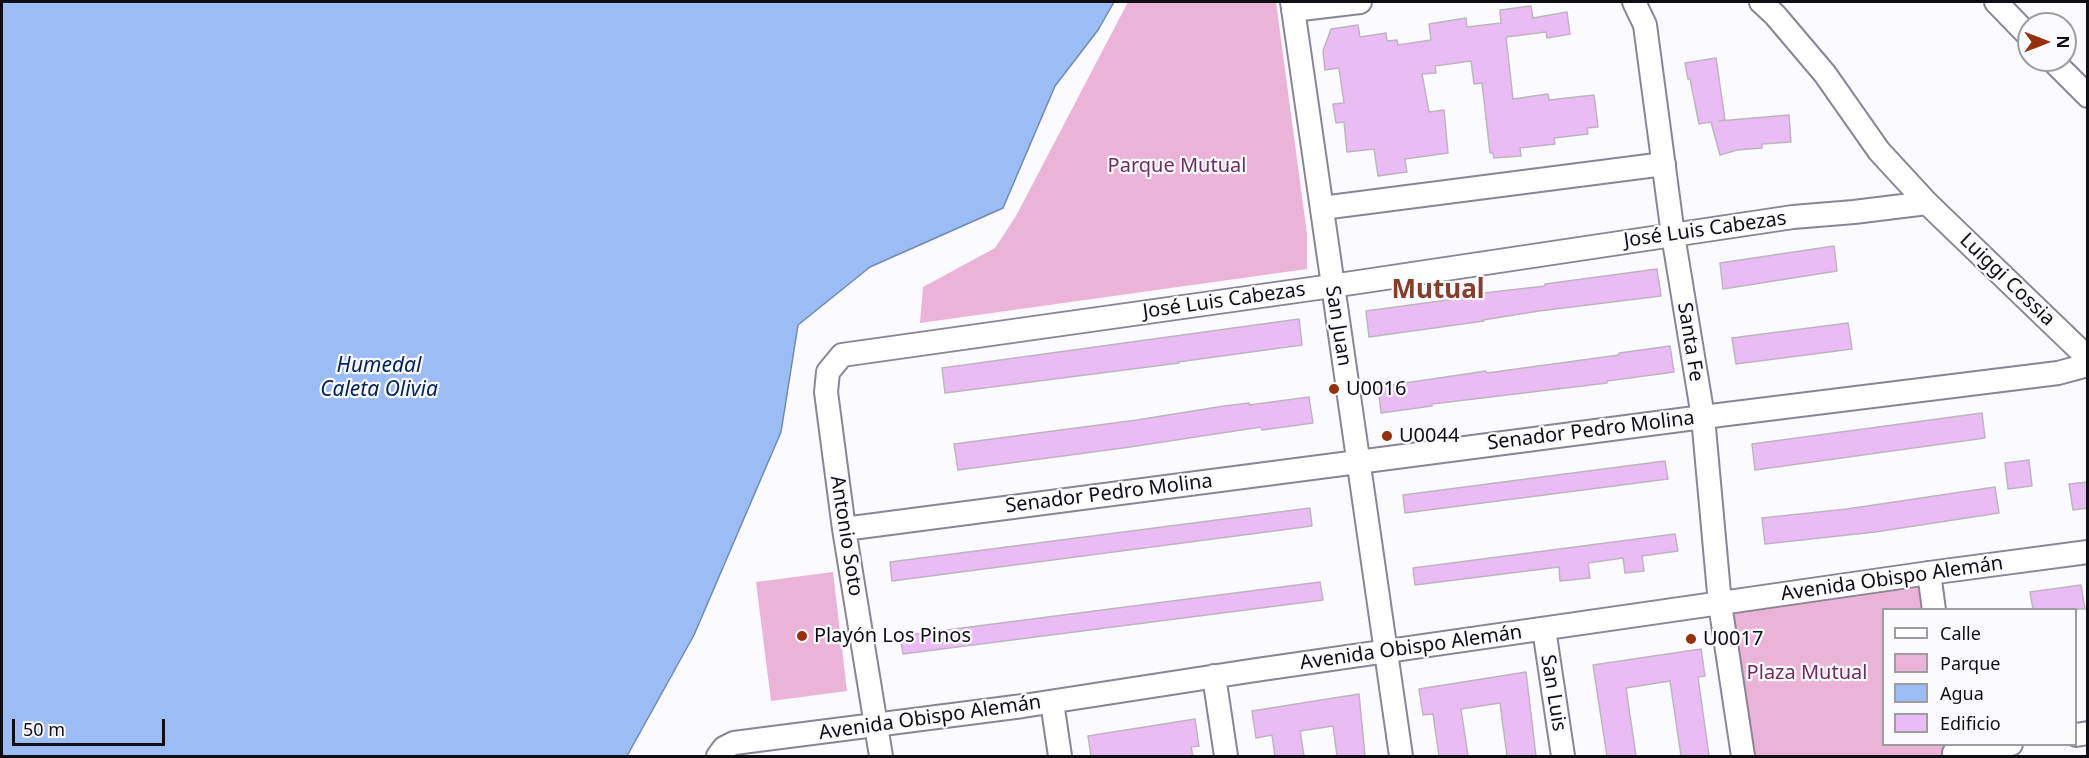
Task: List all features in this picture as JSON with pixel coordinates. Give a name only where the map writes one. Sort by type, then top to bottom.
[{"type":"street","points":[[1293,6],[1360,2]]},
{"type":"street","name":"Santa Fe","points":[[1634,2],[1645,25],[1672,235],[1703,417],[1720,604],[1743,756]]},
{"type":"street","name":"Luiggi Cossia","points":[[1761,2],[1775,15],[1825,74],[1879,152],[1927,203],[2088,358]]},
{"type":"street","points":[[1996,2],[2017,24]]},
{"type":"street","name":"San Juan","points":[[1293,6],[1401,756]]},
{"type":"street","points":[[2064,72],[2088,96]]},
{"type":"street","points":[[1322,208],[1664,164]]},
{"type":"street","name":"José Luis Cabezas","points":[[842,355],[1332,286],[1793,217],[1927,203]]},
{"type":"street","name":"Antonio Soto","points":[[842,355],[828,372],[825,385],[844,529],[881,756]]},
{"type":"street","name":"Senador Pedro Molina","points":[[844,529],[2058,373],[2088,365]]},
{"type":"street","name":"Avenida Obispo Alemán","points":[[726,750],[876,725],[1052,702],[1214,676],[2088,552]]},
{"type":"street","points":[[1929,573],[1934,608]]},
{"type":"street","name":"San Luis","points":[[1544,629],[1563,756]]},
{"type":"street","points":[[1214,676],[1226,756]]},
{"type":"street","points":[[1052,702],[1060,756]]},
{"type":"street","points":[[1953,751],[1994,746]]},
{"type":"green space","name":"Parque Mutual","points":[[1128,2],[1276,2],[1307,234],[1307,269],[920,323],[923,287],[995,248],[1016,216]]},
{"type":"green space","name":"Playón Los Pinos","points":[[833,572],[847,691],[771,701],[756,582]]},
{"type":"green space","name":"Plaza Mutual","points":[[1929,573],[1934,608],[1882,608],[1882,746],[1952,746],[1954,756],[1742,756],[1720,604]]},
{"type":"water","name":"Humedal Caleta Olivia","points":[[2,2],[1114,2],[1098,30],[1055,86],[1003,208],[870,267],[798,325],[781,432],[694,635],[627,756],[2,756]]},
{"type":"building","points":[[1531,6],[1533,18],[1567,12],[1570,34],[1547,38],[1546,32],[1506,37],[1513,99],[1548,94],[1549,100],[1594,95],[1598,127],[1587,128],[1588,134],[1554,138],[1555,144],[1520,148],[1521,156],[1494,158],[1493,153],[1490,153],[1482,83],[1474,84],[1471,61],[1435,66],[1436,73],[1422,74],[1429,112],[1444,110],[1448,153],[1405,159],[1407,172],[1378,176],[1374,149],[1347,152],[1344,122],[1336,123],[1333,104],[1344,103],[1339,68],[1325,70],[1323,51],[1331,29],[1358,25],[1360,37],[1386,33],[1387,41],[1397,40],[1398,45],[1431,40],[1429,24],[1466,18],[1467,27],[1501,23],[1500,10]]},
{"type":"building","points":[[1716,58],[1725,120],[1719,121],[1789,115],[1791,142],[1762,144],[1762,148],[1737,150],[1720,155],[1711,122],[1699,124],[1685,63]]},
{"type":"building","points":[[1834,246],[1837,271],[1723,289],[1720,263]]},
{"type":"building","points":[[1657,269],[1661,296],[1539,311],[1369,337],[1366,311]]},
{"type":"building","points":[[1299,319],[1302,345],[945,393],[942,368]]},
{"type":"building","points":[[1848,323],[1852,349],[1736,364],[1732,338]]},
{"type":"building","points":[[1670,346],[1674,372],[1607,381],[1607,383],[1432,404],[1432,406],[1381,413],[1378,387],[1619,355],[1619,353]]},
{"type":"building","points":[[1309,397],[1313,423],[1262,430],[1261,427],[958,470],[954,444],[1224,406]]},
{"type":"building","points":[[1982,413],[1985,438],[1755,470],[1752,444]]},
{"type":"building","points":[[2029,460],[2032,486],[2008,489],[2005,463]]},
{"type":"building","points":[[1665,461],[1668,479],[1405,513],[1403,495]]},
{"type":"building","points":[[2088,482],[2088,508],[2073,510],[2069,484]]},
{"type":"building","points":[[1995,487],[1999,513],[1875,532],[1765,544],[1762,518],[1847,509]]},
{"type":"building","points":[[1310,508],[1312,526],[892,581],[890,562]]},
{"type":"building","points":[[1675,534],[1678,551],[1642,556],[1644,571],[1625,573],[1623,558],[1588,563],[1590,578],[1560,581],[1559,567],[1415,585],[1413,568]]},
{"type":"building","points":[[1320,582],[1323,600],[903,654],[900,636]]},
{"type":"building","points":[[2081,585],[2085,609],[2033,608],[2030,592]]},
{"type":"building","points":[[1701,649],[1705,676],[1698,677],[1709,756],[1681,756],[1670,681],[1626,688],[1636,756],[1607,756],[1593,665]]},
{"type":"building","points":[[1526,672],[1536,756],[1507,756],[1500,703],[1461,709],[1468,756],[1439,756],[1433,714],[1423,715],[1419,689]]},
{"type":"building","points":[[1359,694],[1365,756],[1337,756],[1333,726],[1300,731],[1304,756],[1275,756],[1272,735],[1256,738],[1252,711]]},
{"type":"building","points":[[1195,719],[1199,746],[1191,747],[1193,756],[1091,756],[1088,736]]},
{"type":"place","name":"U0016","points":[[1334,389]]},
{"type":"place","name":"U0044","points":[[1387,436]]},
{"type":"place","name":"Playón Los Pinos","points":[[802,636]]},
{"type":"place","name":"U0017","points":[[1691,639]]},
{"type":"district","name":"Mutual","points":[[1438,291]]}]
